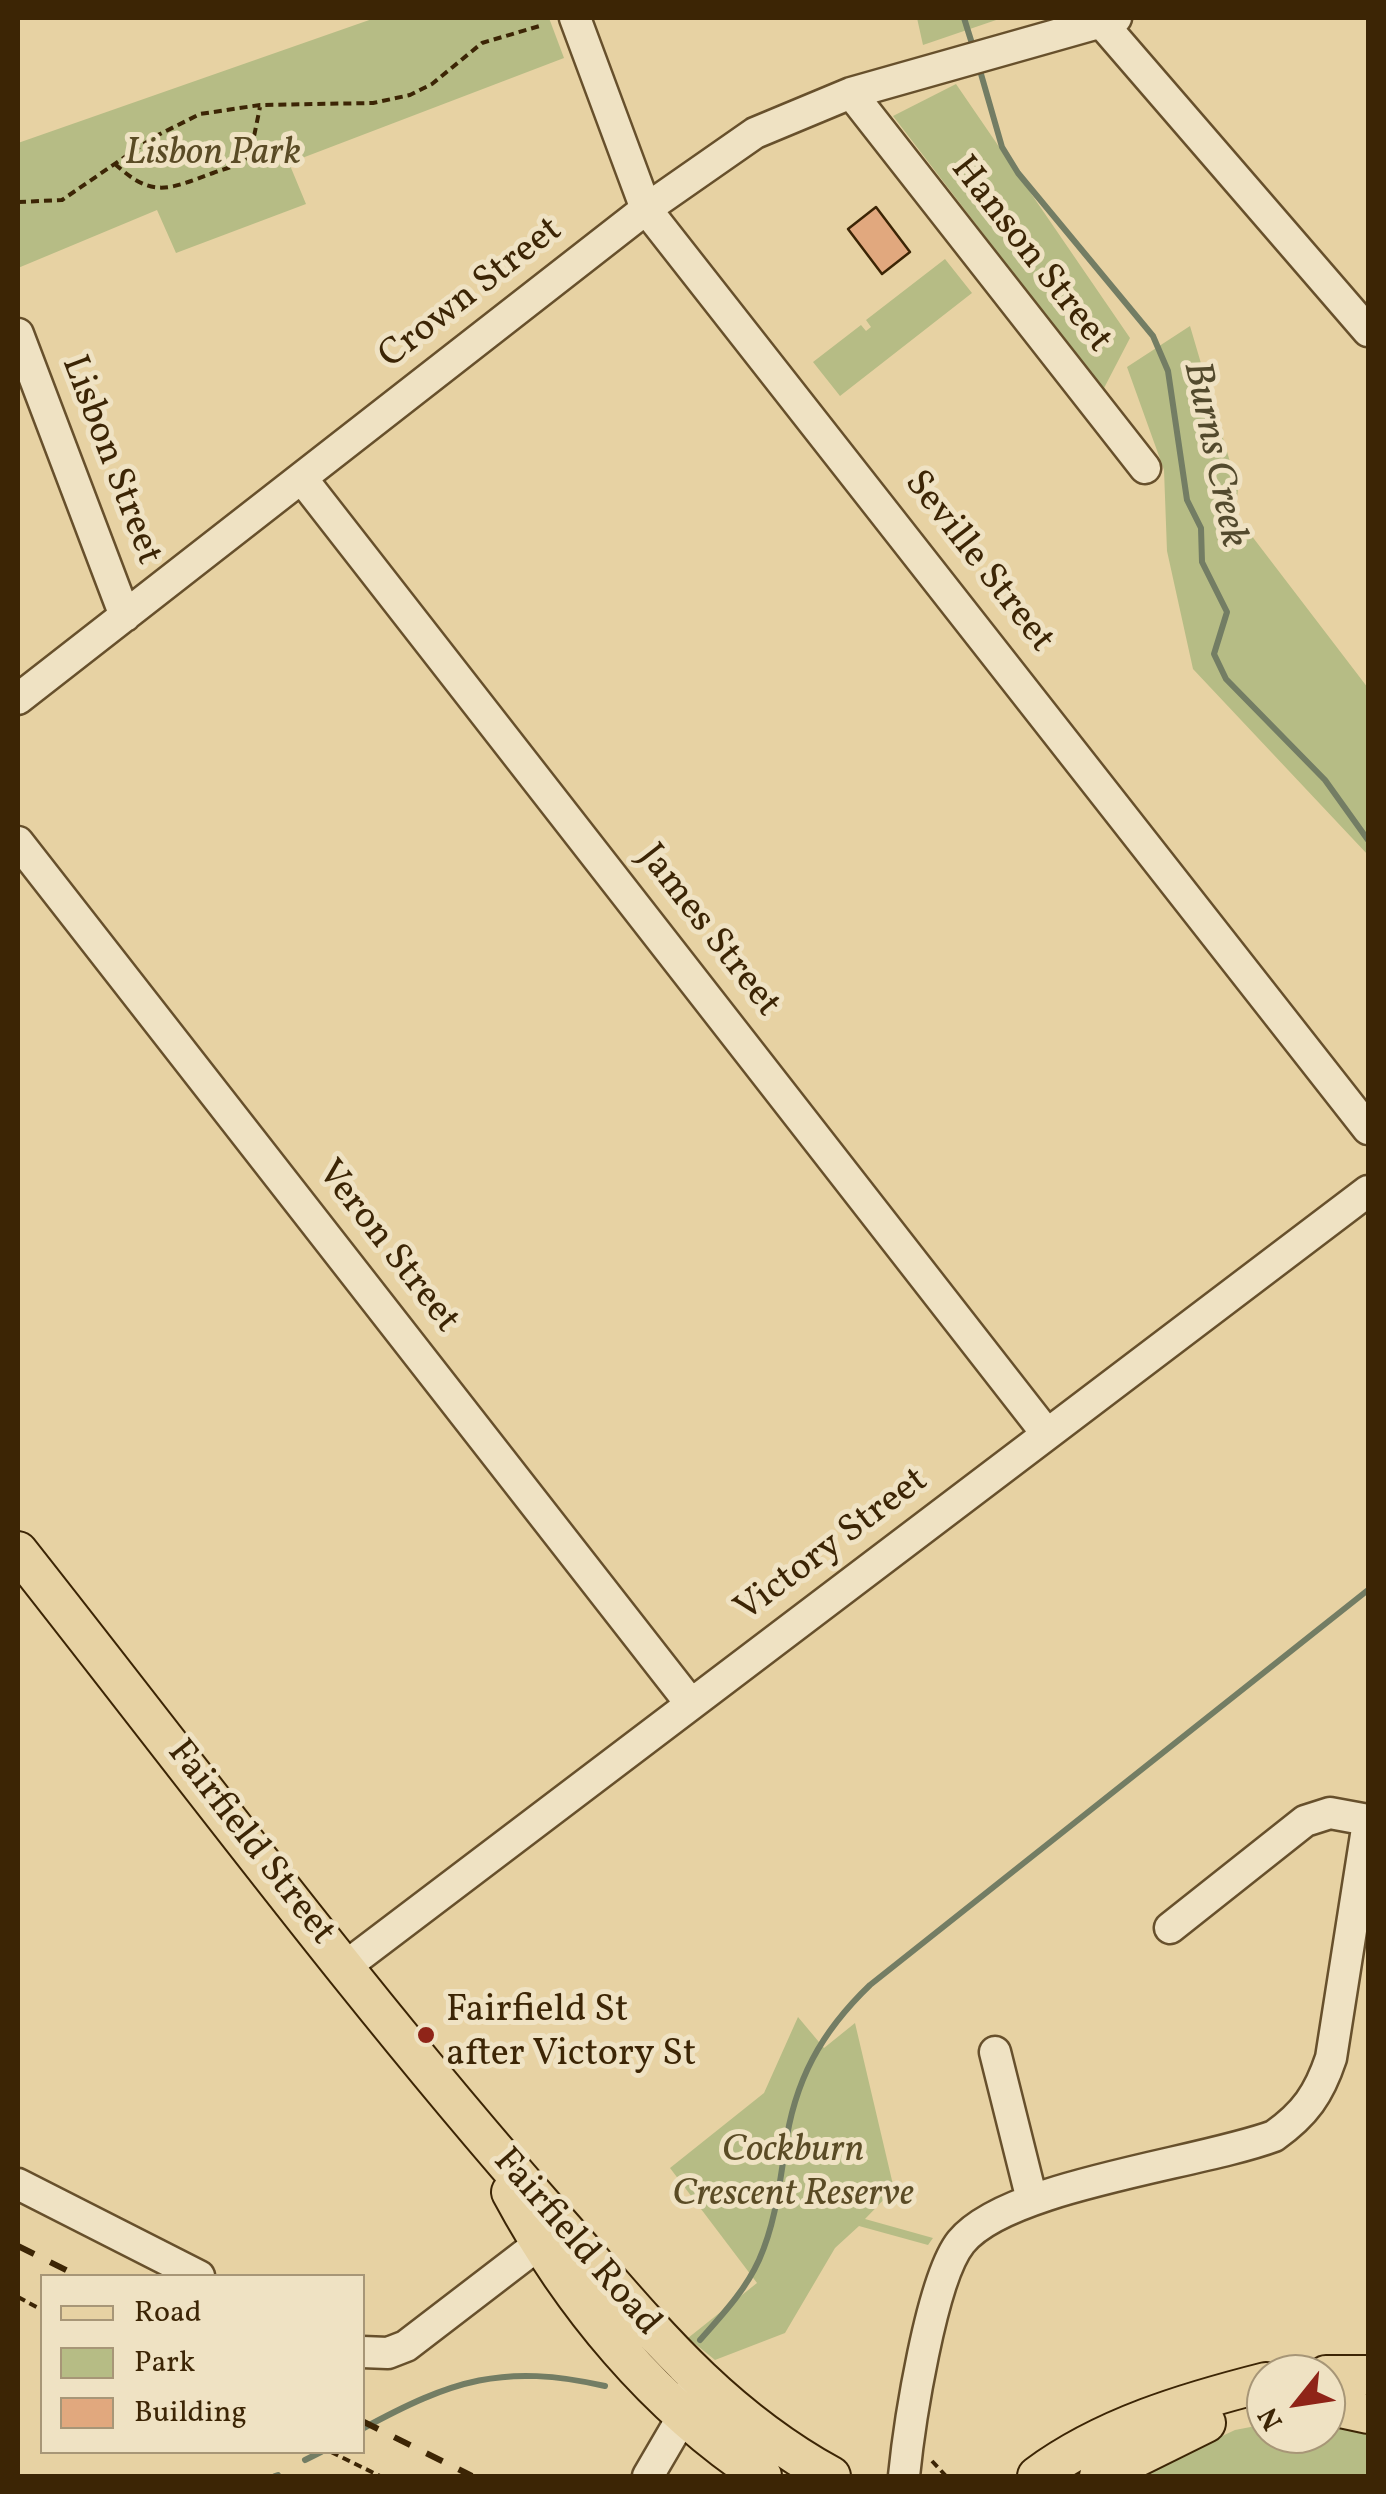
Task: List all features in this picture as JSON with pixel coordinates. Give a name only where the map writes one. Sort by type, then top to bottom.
[{"type":"main road","name":"Fairfield Street","points":[[18,1551],[481,2137]]},
{"type":"main road","name":"Fairfield Road","points":[[481,2137],[546,2231],[609,2335],[683,2418],[762,2476]]},
{"type":"main road","name":"Fairfield Road","points":[[546,2231],[692,2376],[771,2440],[831,2476]]},
{"type":"main road","points":[[1036,2476],[1070,2455],[1149,2418],[1246,2388]]},
{"type":"main road","points":[[1101,2475],[1188,2429],[1246,2413]]},
{"type":"street","name":"Seville Street","points":[[575,18],[646,209],[1368,1129]]},
{"type":"street","name":"Crown Street","points":[[18,700],[646,209],[755,133],[851,93],[1109,20]]},
{"type":"street","points":[[1109,20],[1368,330]]},
{"type":"street","name":"Hanson Street","points":[[851,93],[1145,468]]},
{"type":"street","name":"Lisbon Street","points":[[18,334],[26,385],[125,616]]},
{"type":"street","name":"James Street","points":[[303,480],[1047,1434]]},
{"type":"street","name":"Veron Street","points":[[18,842],[691,1704]]},
{"type":"street","name":"Victory Street","points":[[346,1966],[1368,1192]]},
{"type":"street","points":[[904,2476],[937,2288],[962,2241],[984,2222],[1032,2200],[1250,2144],[1302,2116],[1321,2090],[1332,2058],[1368,1821],[1330,1813],[1305,1821],[1170,1928]]},
{"type":"street","points":[[995,2052],[1032,2200]]},
{"type":"street","points":[[18,2184],[195,2274]]},
{"type":"street","points":[[365,2352],[388,2353],[406,2346],[546,2231]]},
{"type":"street","points":[[648,2476],[683,2418]]},
{"type":"path","points":[[18,202],[62,200],[180,121],[260,105],[373,102],[410,95],[432,84],[482,43],[543,25]]},
{"type":"path","points":[[116,164],[140,185],[171,189],[234,167],[250,156],[260,105]]},
{"type":"path","points":[[18,2297],[40,2309]]},
{"type":"path","points":[[334,2454],[380,2476]]},
{"type":"green space","name":"Lisbon Park","points":[[375,18],[549,18],[564,58],[289,163],[306,204],[176,253],[157,210],[18,268],[18,143]]},
{"type":"green space","points":[[917,18],[1002,18],[923,45]]},
{"type":"green space","points":[[956,84],[1130,338],[1103,390],[893,116]]},
{"type":"green space","points":[[945,259],[972,293],[840,396],[813,362],[861,325],[866,331],[871,327],[866,320]]},
{"type":"green space","points":[[1190,326],[1238,489],[1235,514],[1368,688],[1368,855],[1193,669],[1167,551],[1164,470],[1127,367]]},
{"type":"green space","name":"Cockburn Crescent Reserve","points":[[798,2017],[824,2048],[855,2023],[894,2189],[865,2219],[933,2238],[928,2245],[859,2226],[835,2248],[785,2333],[715,2360],[688,2338],[757,2283],[670,2168],[764,2093]]},
{"type":"green space","points":[[1346,2421],[1368,2426],[1368,2476],[1137,2476],[1246,2428],[1246,2454],[1346,2454]]},
{"type":"building","points":[[876,207],[910,252],[882,274],[848,229]]},
{"type":"waterway","name":"Burns Creek","points":[[964,18],[974,50]]},
{"type":"waterway","name":"Burns Creek","points":[[979,67],[1002,147],[1018,173],[1153,336],[1168,371],[1187,500],[1201,528],[1202,562],[1227,612],[1214,654],[1226,679],[1325,780],[1368,840]]},
{"type":"waterway","points":[[700,2340],[740,2292],[759,2260],[773,2219],[795,2101],[812,2059],[853,2003],[870,1985],[1368,1590]]},
{"type":"waterway","points":[[365,2427],[424,2398],[479,2380],[537,2376],[605,2386]]},
{"type":"waterway","points":[[305,2460],[317,2454]]},
{"type":"railway","points":[[18,2246],[74,2274]]},
{"type":"railway","points":[[365,2422],[472,2476]]},
{"type":"place","name":"Fairfield St after Victory St","points":[[426,2035]]}]
